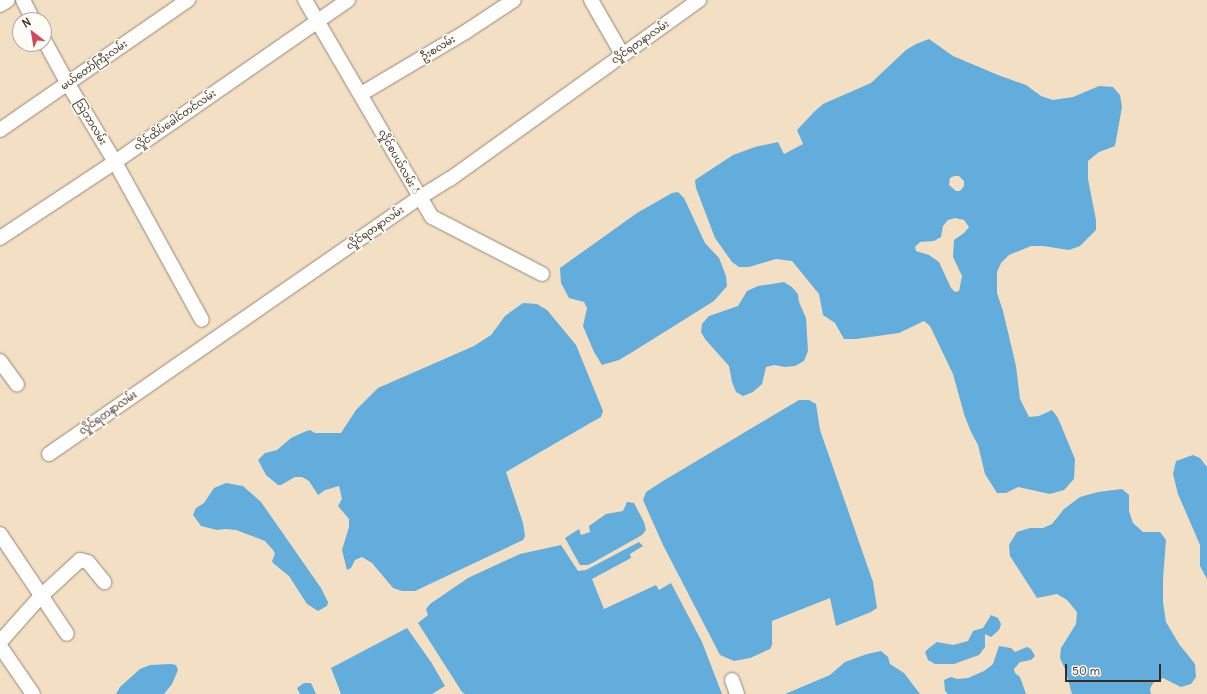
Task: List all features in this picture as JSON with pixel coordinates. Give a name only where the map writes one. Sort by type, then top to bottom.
[{"type":"street","points":[[0,6],[8,0]]},
{"type":"street","points":[[23,0],[29,12]]},
{"type":"street","name":"မယ်တော်ကြီးလမ်း","points":[[0,130],[188,0]]},
{"type":"street","name":"လှိုင်စပယ်လမ်း ံ","points":[[305,0],[361,94],[419,198],[432,217],[542,274]]},
{"type":"street","name":"လှိုင်ထိပ်ခေါင်တင်လမ်း","points":[[0,238],[115,162],[348,0]]},
{"type":"street","name":"ဦးစလမ်း","points":[[361,94],[467,31],[514,0]]},
{"type":"street","points":[[591,0],[622,54]]},
{"type":"street","name":"လှိုင်ရတနာလမ်း","points":[[49,454],[419,198],[450,179],[698,0]]},
{"type":"street","name":"သြဘာလမ်း","points":[[51,52],[115,162],[202,320]]},
{"type":"street","points":[[0,361],[17,384]]},
{"type":"street","points":[[0,534],[67,634]]},
{"type":"street","points":[[0,642],[41,596],[80,560],[88,562],[104,582]]},
{"type":"street","points":[[0,646],[34,694]]},
{"type":"street","points":[[732,680],[737,694]]},
{"type":"water","points":[[929,39],[953,56],[1026,85],[1041,96],[1053,100],[1073,97],[1099,86],[1113,87],[1120,95],[1122,107],[1115,146],[1099,152],[1088,161],[1088,179],[1096,220],[1096,230],[1080,246],[1069,250],[1043,246],[1031,246],[1009,255],[1001,263],[997,272],[997,293],[1003,311],[1016,366],[1020,399],[1029,417],[1039,416],[1052,410],[1058,418],[1075,459],[1074,479],[1064,490],[1050,494],[1018,487],[1006,493],[997,493],[985,474],[978,445],[964,414],[953,374],[930,326],[924,321],[899,333],[856,339],[844,339],[835,323],[823,315],[819,294],[792,261],[776,259],[749,267],[739,267],[732,262],[715,238],[696,188],[695,180],[733,155],[755,147],[778,142],[784,154],[803,144],[797,130],[823,104],[871,83],[906,50]],"holes":[[[959,176],[964,181],[964,186],[960,191],[956,191],[949,185],[950,178]],[[955,218],[964,220],[969,227],[964,233],[954,240],[953,257],[962,276],[959,291],[955,292],[951,288],[939,262],[929,255],[916,251],[915,247],[920,242],[934,241],[941,237],[943,226],[948,220]]]},
{"type":"water","points":[[678,192],[684,198],[705,243],[719,258],[726,276],[727,286],[714,301],[619,360],[602,365],[594,352],[583,326],[587,308],[584,302],[569,298],[561,283],[560,268],[637,213],[672,193]]},
{"type":"water","points":[[784,282],[792,287],[798,294],[799,302],[806,318],[808,351],[804,361],[795,366],[785,367],[774,365],[766,367],[762,384],[753,392],[743,396],[736,392],[732,382],[729,366],[705,339],[701,332],[702,324],[709,316],[738,306],[747,291],[758,286]]},
{"type":"water","points":[[523,303],[537,304],[547,310],[576,345],[603,411],[601,417],[506,472],[523,523],[525,536],[523,540],[415,591],[402,591],[393,588],[372,563],[362,557],[355,560],[351,568],[347,570],[342,550],[349,527],[349,519],[338,506],[342,499],[339,486],[325,490],[318,495],[309,481],[302,477],[295,477],[281,485],[278,485],[266,475],[258,460],[265,453],[277,450],[291,438],[310,430],[315,433],[341,433],[356,410],[378,388],[474,346],[491,335],[505,316]]},
{"type":"water","points":[[799,400],[809,400],[816,404],[820,430],[873,582],[877,608],[871,612],[836,626],[830,598],[772,621],[772,645],[770,649],[750,658],[734,661],[720,655],[663,545],[643,500],[646,492],[663,481]]},
{"type":"water","points":[[1193,455],[1200,458],[1207,467],[1207,579],[1200,566],[1200,545],[1178,494],[1173,474],[1176,461]]},
{"type":"water","points":[[226,483],[243,486],[261,502],[321,588],[328,602],[327,606],[318,611],[307,604],[289,576],[273,563],[272,561],[275,554],[265,541],[236,530],[217,530],[201,526],[193,515],[196,508],[204,503],[214,488]]},
{"type":"water","points":[[1122,489],[1129,495],[1129,511],[1133,523],[1143,532],[1160,532],[1166,540],[1163,602],[1166,622],[1179,644],[1195,664],[1196,677],[1191,684],[1181,687],[1163,678],[1153,683],[1150,689],[1151,694],[1072,694],[1065,669],[1060,658],[1061,648],[1076,624],[1077,612],[1067,600],[1057,594],[1037,598],[1010,556],[1009,545],[1017,532],[1030,528],[1043,528],[1052,524],[1064,509],[1080,497],[1098,492]]},
{"type":"water","points":[[627,502],[634,503],[644,522],[646,530],[642,535],[594,562],[588,565],[580,565],[565,538],[579,529],[581,535],[590,532],[589,526],[606,514],[623,511]]},
{"type":"water","points":[[639,542],[643,546],[630,554],[631,558],[592,579],[604,609],[656,585],[659,590],[671,583],[702,642],[722,694],[465,694],[462,692],[418,623],[428,615],[426,609],[430,604],[468,578],[520,554],[561,545],[578,571],[586,570]]},
{"type":"water","points":[[991,615],[998,618],[1001,624],[999,630],[991,637],[985,634],[985,647],[979,655],[954,664],[935,664],[928,660],[925,652],[937,642],[953,645],[968,641],[973,631],[983,628]]},
{"type":"water","points":[[407,628],[431,662],[445,686],[432,694],[341,694],[331,668]]},
{"type":"water","points":[[999,646],[1011,648],[1015,652],[1027,647],[1031,649],[1035,656],[1031,660],[1020,662],[1014,669],[1015,673],[1020,677],[1026,694],[948,694],[945,691],[944,680],[951,677],[957,679],[968,678],[984,671],[993,664]]},
{"type":"water","points":[[881,651],[888,657],[890,664],[904,673],[920,694],[785,694],[830,675],[845,662],[867,654]]},
{"type":"water","points":[[150,665],[176,665],[178,670],[172,684],[164,694],[116,694],[120,687],[140,669]]},
{"type":"water","points":[[304,683],[311,683],[316,694],[300,694],[297,688]]}]
